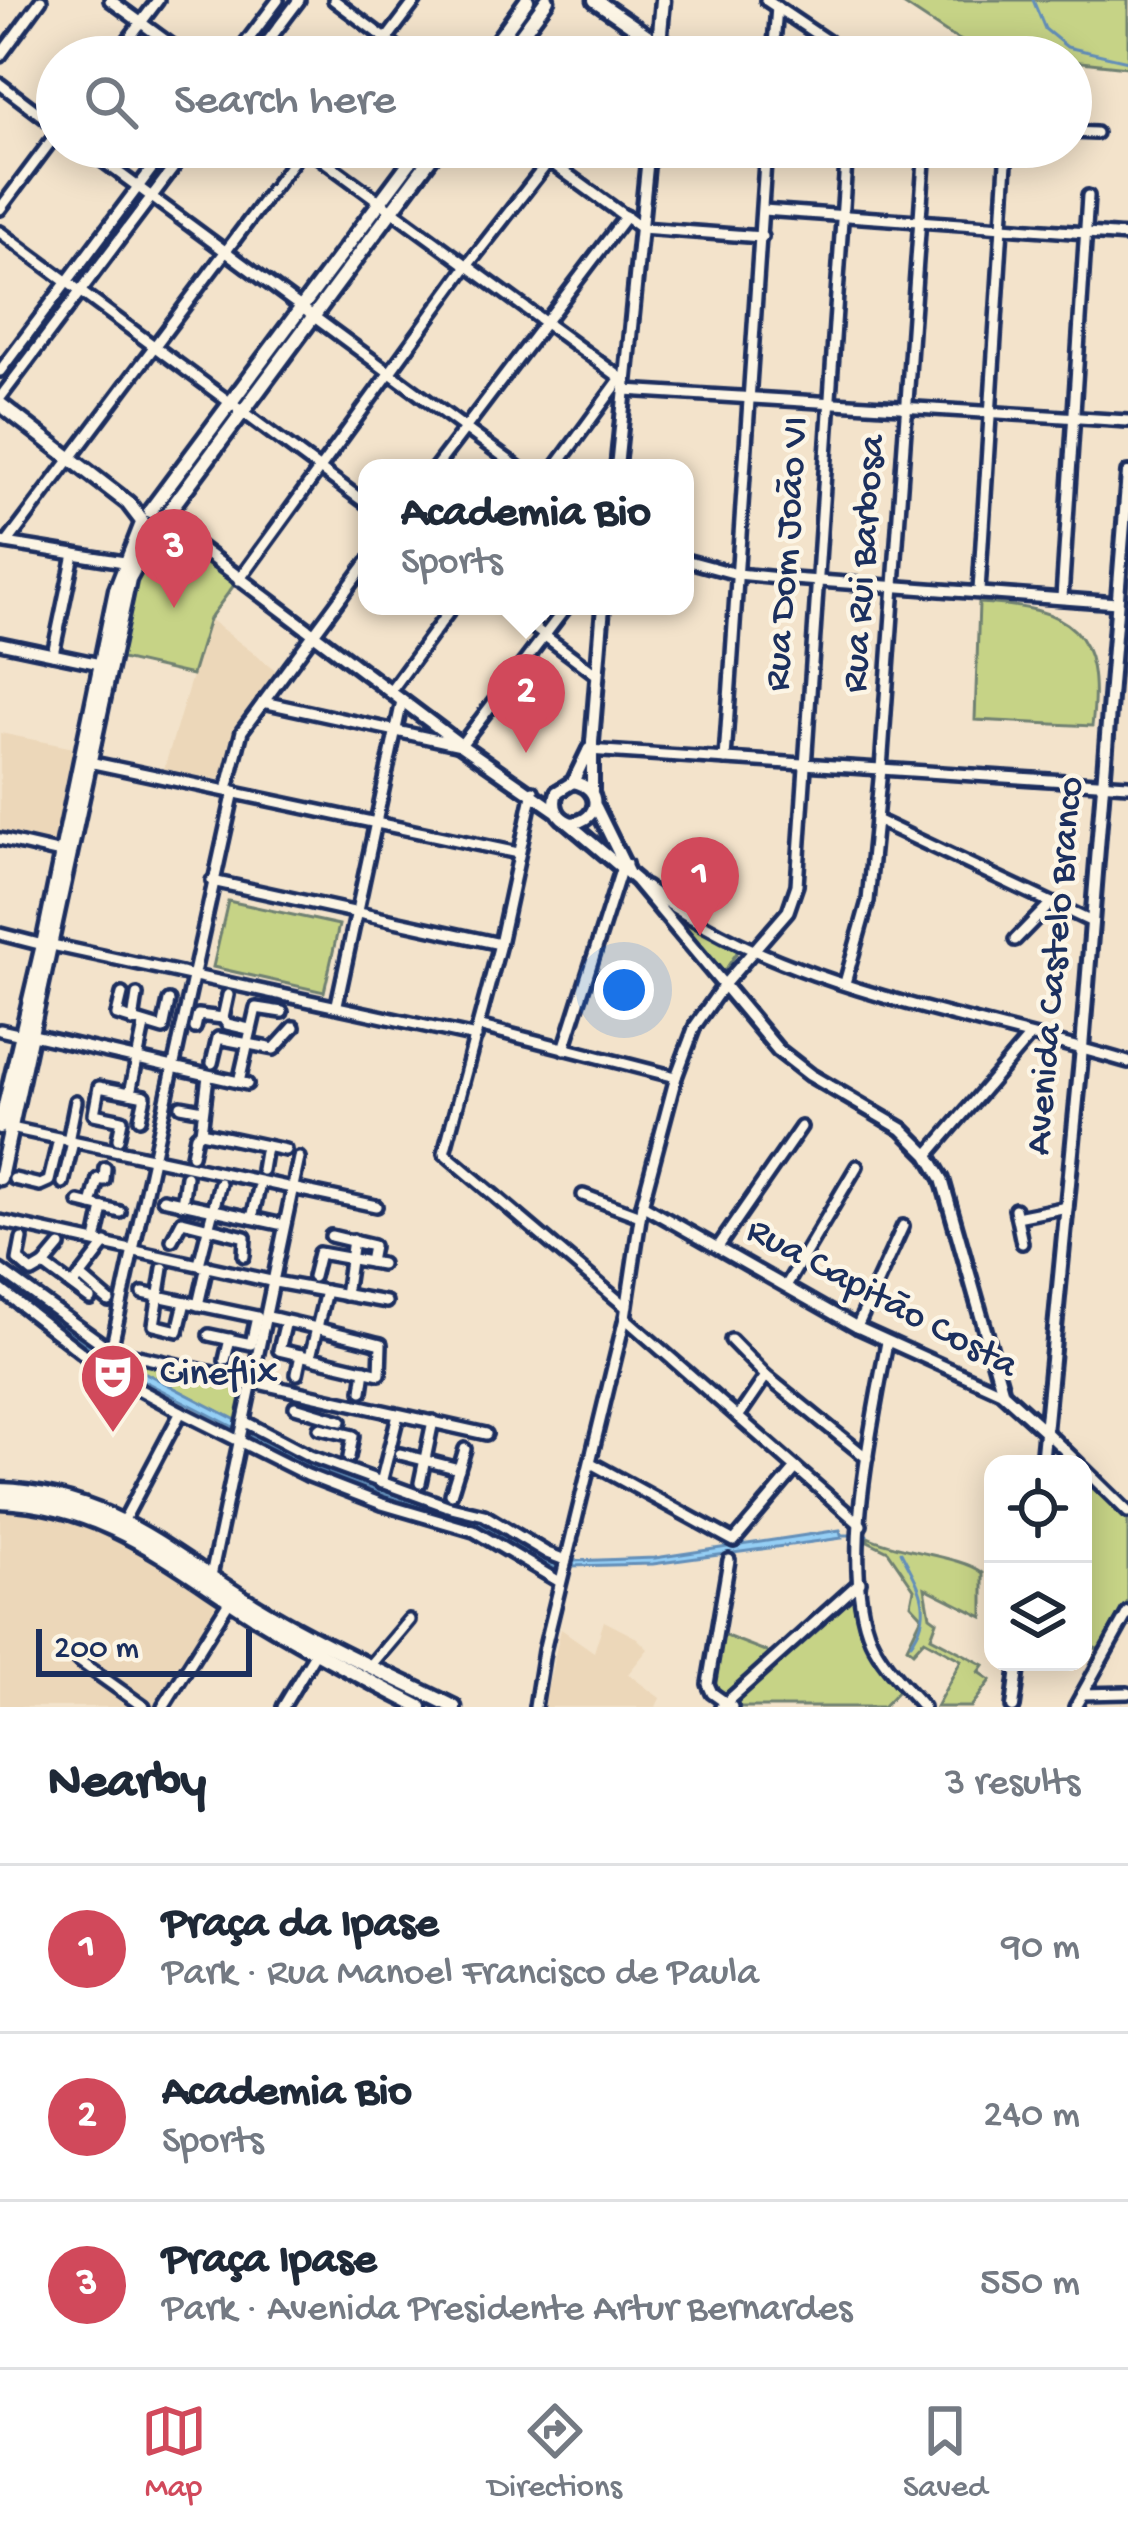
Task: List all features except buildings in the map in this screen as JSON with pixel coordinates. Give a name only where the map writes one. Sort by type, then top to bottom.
[{"type":"main road","points":[[501,36],[527,0]]},
{"type":"main road","points":[[520,36],[547,0]]},
{"type":"main road","points":[[596,0],[644,35]]},
{"type":"main road","points":[[659,36],[663,0]]},
{"type":"main road","points":[[47,945],[61,853],[124,562],[310,314],[409,168]]},
{"type":"main road","points":[[386,207],[420,168]]},
{"type":"main road","points":[[0,401],[153,522]]},
{"type":"main road","points":[[7,1179],[5,1128],[129,579],[153,522]]},
{"type":"main road","points":[[0,1490],[58,1498],[124,1520],[318,1648],[370,1666],[454,1707]]},
{"type":"main road","points":[[0,1501],[46,1506],[104,1523],[420,1707]]},
{"type":"street","points":[[0,56],[40,0]]},
{"type":"street","points":[[110,0],[160,36]]},
{"type":"street","points":[[131,36],[158,0]]},
{"type":"street","points":[[251,36],[278,0]]},
{"type":"street","points":[[272,36],[299,0]]},
{"type":"street","points":[[334,0],[383,36]]},
{"type":"street","points":[[389,36],[416,0]]},
{"type":"street","points":[[766,0],[819,36]]},
{"type":"street","points":[[775,36],[777,7]]},
{"type":"street","points":[[0,84],[36,113]]},
{"type":"street","points":[[1092,133],[1096,133]]},
{"type":"street","points":[[0,209],[36,159]]},
{"type":"street","points":[[112,168],[507,459]]},
{"type":"street","points":[[0,371],[152,168]]},
{"type":"street","points":[[0,401],[173,168]]},
{"type":"street","points":[[124,562],[4,542],[290,168]]},
{"type":"street","points":[[333,168],[624,383],[752,398],[1128,421]]},
{"type":"street","points":[[239,580],[544,168]]},
{"type":"street","points":[[559,168],[641,228],[761,238]]},
{"type":"street","points":[[618,459],[647,168]]},
{"type":"street","points":[[725,759],[765,168]]},
{"type":"street","name":"Rua Dom João VI","points":[[535,1707],[625,1312],[641,1210],[676,1078],[695,1026],[788,910],[797,885],[845,168]]},
{"type":"street","name":"Rua Rui Barbosa","points":[[845,983],[868,901],[881,770],[924,168]]},
{"type":"street","points":[[979,591],[1006,168]]},
{"type":"street","points":[[1062,598],[1088,196]]},
{"type":"street","points":[[763,210],[1128,236]]},
{"type":"street","points":[[442,459],[626,216]]},
{"type":"street","points":[[0,232],[358,497]]},
{"type":"street","points":[[562,459],[624,383]]},
{"type":"street","name":"Avenida Castelo Branco","points":[[1043,1455],[1082,1048],[1128,473]]},
{"type":"street","points":[[153,522],[177,534],[530,793],[675,909],[755,952],[845,983],[1128,1062]]},
{"type":"street","points":[[53,654],[74,554]]},
{"type":"street","points":[[694,562],[737,574],[1117,603]]},
{"type":"street","points":[[111,1350],[194,973],[240,736],[358,575]]},
{"type":"street","points":[[390,692],[446,615]]},
{"type":"street","points":[[517,615],[597,675]]},
{"type":"street","points":[[461,745],[560,615]]},
{"type":"street","points":[[602,615],[590,748],[592,790],[628,872],[778,1049],[810,1075],[902,1129],[928,1155],[942,1178],[1003,1393]]},
{"type":"street","points":[[0,643],[100,664]]},
{"type":"street","points":[[337,1004],[402,701]]},
{"type":"street","points":[[263,702],[461,745]]},
{"type":"street","points":[[590,748],[1128,785]]},
{"type":"street","points":[[530,793],[557,792],[573,782],[590,748]]},
{"type":"street","points":[[89,762],[518,853]]},
{"type":"street","points":[[573,782],[592,790]]},
{"type":"street","points":[[557,792],[561,816]]},
{"type":"street","points":[[530,793],[500,944],[445,1153],[861,1526]]},
{"type":"street","points":[[561,816],[587,819],[596,806]]},
{"type":"street","points":[[876,820],[1092,922]]},
{"type":"street","points":[[0,839],[61,853]]},
{"type":"street","points":[[564,1049],[628,872]]},
{"type":"street","points":[[212,881],[500,944]]},
{"type":"street","points":[[1015,940],[1051,903]]},
{"type":"street","points":[[0,934],[564,1049],[676,1078]]},
{"type":"street","points":[[122,994],[118,1015],[163,1029],[169,1001]]},
{"type":"street","points":[[130,1093],[137,995]]},
{"type":"street","points":[[227,995],[223,1018],[227,1024],[249,1029]]},
{"type":"street","points":[[0,1030],[243,1083],[246,1043],[256,1008],[282,1012]]},
{"type":"street","points":[[195,1028],[198,1015],[223,1018]]},
{"type":"street","points":[[212,1063],[218,1038],[274,1049],[294,1027]]},
{"type":"street","points":[[928,1155],[1030,1036]]},
{"type":"street","points":[[192,1155],[201,1132],[208,1076]]},
{"type":"street","points":[[118,1139],[122,1120],[94,1114],[99,1088],[145,1096],[140,1119]]},
{"type":"street","points":[[111,1118],[116,1090]]},
{"type":"street","points":[[7,1179],[40,1185],[49,1181],[76,1101]]},
{"type":"street","points":[[181,1106],[203,1111]]},
{"type":"street","points":[[718,1247],[801,1126]]},
{"type":"street","points":[[5,1128],[376,1206]]},
{"type":"street","points":[[201,1132],[285,1150]]},
{"type":"street","points":[[63,1183],[66,1140]]},
{"type":"street","points":[[262,1170],[266,1146]]},
{"type":"street","points":[[211,1576],[299,1158]]},
{"type":"street","points":[[786,1286],[857,1166]]},
{"type":"street","points":[[101,1242],[91,1205],[105,1168]]},
{"type":"street","points":[[182,1204],[186,1176]]},
{"type":"street","points":[[163,1268],[154,1325],[178,1331],[203,1265],[220,1183]]},
{"type":"street","points":[[252,1218],[259,1188]]},
{"type":"street","name":"Rua Capitão Costa","points":[[583,1195],[641,1210],[718,1247],[856,1327],[1003,1393],[1070,1455]]},
{"type":"street","points":[[163,1199],[279,1224]]},
{"type":"street","points":[[91,1205],[119,1212]]},
{"type":"street","points":[[1022,1243],[1016,1213],[1067,1207]]},
{"type":"street","points":[[0,1221],[386,1302]]},
{"type":"street","points":[[172,1240],[182,1221],[245,1238],[244,1256]]},
{"type":"street","points":[[856,1327],[903,1226]]},
{"type":"street","points":[[314,1277],[319,1253],[376,1263],[374,1246],[331,1236]]},
{"type":"street","points":[[22,1239],[18,1260],[32,1272],[59,1246]]},
{"type":"street","points":[[345,1295],[353,1240]]},
{"type":"street","points":[[57,1293],[73,1281],[101,1242]]},
{"type":"street","points":[[44,1265],[109,1301]]},
{"type":"street","points":[[0,1270],[111,1350],[486,1434]]},
{"type":"street","points":[[0,1289],[105,1371],[181,1412],[484,1515],[565,1561]]},
{"type":"street","points":[[297,1375],[326,1292]]},
{"type":"street","points":[[143,1293],[257,1317],[251,1344],[219,1336]]},
{"type":"street","points":[[80,1312],[93,1294]]},
{"type":"street","points":[[225,1310],[219,1336],[225,1360]]},
{"type":"street","points":[[268,1317],[286,1321],[317,1328],[381,1344],[380,1374],[279,1350],[286,1321]]},
{"type":"street","points":[[731,1340],[766,1376],[867,1458]]},
{"type":"street","points":[[886,1342],[867,1458],[860,1582],[872,1643],[923,1707]]},
{"type":"street","points":[[362,1391],[365,1370]]},
{"type":"street","points":[[738,1417],[766,1376]]},
{"type":"street","points":[[340,1427],[347,1401]]},
{"type":"street","points":[[296,1407],[322,1416],[353,1436],[349,1457]]},
{"type":"street","points":[[124,1520],[181,1412]]},
{"type":"street","points":[[381,1483],[398,1414]]},
{"type":"street","points":[[315,1441],[322,1416]]},
{"type":"street","points":[[420,1483],[433,1421]]},
{"type":"street","points":[[319,1428],[340,1427]]},
{"type":"street","points":[[245,1431],[307,1475],[382,1504],[474,1531],[561,1579]]},
{"type":"street","points":[[451,1494],[465,1449]]},
{"type":"street","points":[[400,1454],[459,1469]]},
{"type":"street","points":[[591,1463],[734,1541],[796,1468]]},
{"type":"street","name":"Rua Capitão Costa","points":[[1092,1477],[1128,1512]]},
{"type":"street","points":[[729,1560],[708,1674],[712,1693],[726,1705],[860,1582]]},
{"type":"street","points":[[163,1707],[230,1600]]},
{"type":"street","points":[[1075,1707],[1128,1612]]},
{"type":"street","points":[[370,1666],[409,1620]]},
{"type":"street","points":[[283,1707],[318,1648]]},
{"type":"street","points":[[78,1660],[144,1707]]},
{"type":"street","points":[[1013,1707],[1017,1671]]},
{"type":"street","points":[[1082,1694],[1128,1693]]},
{"type":"shaded area","points":[[209,619],[278,672],[238,725],[224,781],[164,769]]},
{"type":"shaded area","points":[[0,733],[79,749],[58,847],[0,835]]},
{"type":"shaded area","points":[[0,1503],[24,1505],[122,1533],[226,1603],[159,1707],[149,1707],[80,1659],[136,1707],[0,1707]]},
{"type":"shaded area","points":[[604,1621],[648,1649],[628,1674],[660,1698],[656,1707],[543,1707],[561,1629],[594,1652]]},
{"type":"green space","points":[[897,0],[1128,0],[1128,67],[1092,63],[1092,36],[950,35]]},
{"type":"green space","points":[[173,532],[237,581],[209,619],[192,675],[117,658],[139,569],[159,541]]},
{"type":"green space","points":[[979,603],[1037,611],[1074,630],[1086,646],[1092,667],[1092,726],[975,720]]},
{"type":"green space","points":[[228,901],[339,925],[324,992],[213,967]]},
{"type":"green space","points":[[663,905],[738,951],[721,976]]},
{"type":"green space","points":[[0,1272],[105,1349],[251,1384],[243,1424],[113,1356]]},
{"type":"green space","points":[[1092,1482],[1128,1516],[1128,1601],[1102,1650],[1092,1647]]},
{"type":"green space","points":[[868,1537],[961,1562],[983,1573],[983,1617],[925,1588],[930,1616],[937,1621],[931,1637],[984,1665],[979,1672],[991,1680],[971,1707],[936,1707],[961,1660],[924,1640],[913,1652],[907,1647],[922,1616],[911,1604],[914,1589],[888,1551]]},
{"type":"green space","points":[[857,1588],[870,1642],[899,1690],[883,1707],[741,1707],[731,1700]]},
{"type":"green space","points":[[721,1634],[773,1654],[725,1695],[713,1675]]},
{"type":"water","points":[[0,1272],[113,1356],[311,1459],[484,1517],[561,1561],[560,1567],[554,1568],[487,1527],[442,1516],[315,1469],[109,1363],[0,1277]]},
{"type":"water","points":[[840,1530],[842,1538],[653,1564],[571,1566],[572,1561],[655,1558]]},
{"type":"waterway","points":[[1033,0],[1045,29],[1054,36]]},
{"type":"waterway","points":[[1092,53],[1128,61]]},
{"type":"waterway","points":[[841,1535],[867,1535]]},
{"type":"waterway","points":[[901,1552],[922,1597],[922,1619],[911,1643]]},
{"type":"place","name":"Praça Ipase","points":[[174,608]]},
{"type":"place","name":"Academia Bio","points":[[526,753]]},
{"type":"place","name":"Praça da Ipase","points":[[700,936]]},
{"type":"place","name":"Cineflix","points":[[113,1435]]}]
